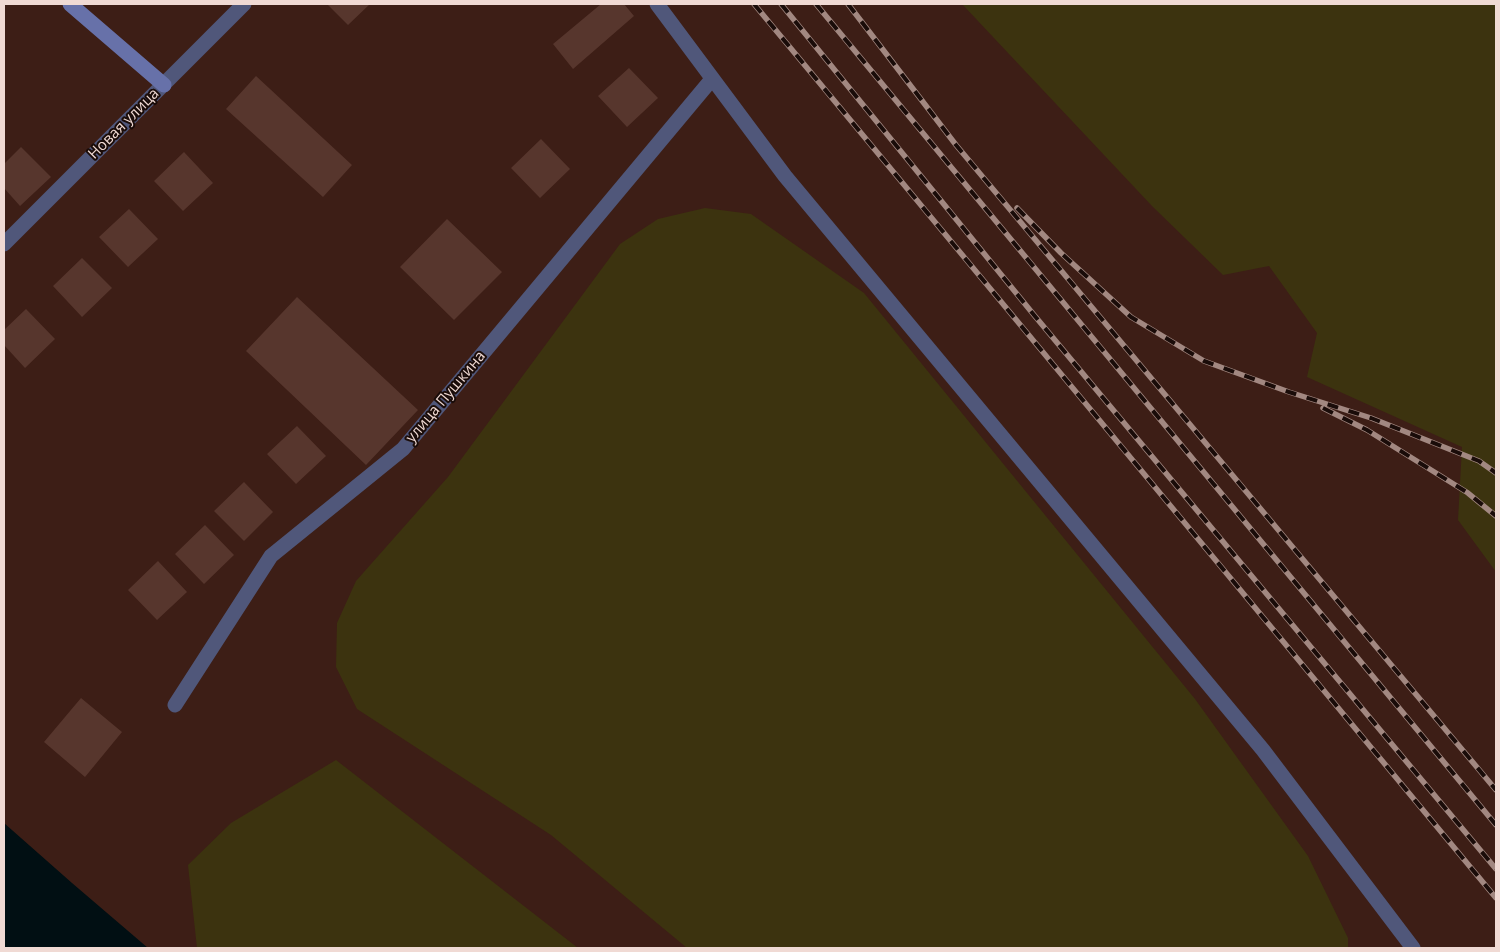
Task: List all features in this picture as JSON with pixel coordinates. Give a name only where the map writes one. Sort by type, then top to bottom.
[{"type":"street","points":[[70,4],[164,85]]},
{"type":"street","name":"Новая улица","points":[[4,244],[244,4]]},
{"type":"street","points":[[657,4],[786,176],[1263,750],[1413,948]]},
{"type":"street","name":"улица Пушкина","points":[[175,705],[271,556],[403,449],[712,79]]},
{"type":"shaded area","points":[[962,4],[1496,4],[1496,572],[1458,520],[1462,447],[1307,377],[1317,333],[1269,266],[1223,275],[1152,206]]},
{"type":"shaded area","points":[[705,208],[751,214],[864,293],[1195,699],[1308,856],[1348,938],[1348,948],[687,948],[551,835],[357,709],[336,667],[337,623],[356,581],[448,477],[620,244],[658,219]]},
{"type":"shaded area","points":[[336,760],[578,948],[197,948],[188,865],[231,823]]},
{"type":"shaded area","points":[[4,823],[72,883],[148,948],[4,948]]},
{"type":"building","points":[[327,4],[370,4],[348,25]]},
{"type":"building","points":[[601,4],[624,4],[634,16],[573,69],[553,44]]},
{"type":"building","points":[[629,68],[658,98],[627,127],[598,96]]},
{"type":"building","points":[[256,76],[352,165],[323,197],[226,109]]},
{"type":"building","points":[[541,139],[570,169],[540,198],[511,168]]},
{"type":"building","points":[[21,147],[51,177],[20,206],[4,188],[4,164]]},
{"type":"building","points":[[184,152],[213,183],[183,211],[154,181]]},
{"type":"building","points":[[129,209],[158,239],[128,267],[99,237]]},
{"type":"building","points":[[447,219],[502,272],[454,320],[400,267]]},
{"type":"building","points":[[82,258],[112,288],[82,317],[53,286]]},
{"type":"building","points":[[297,297],[418,410],[366,465],[246,351]]},
{"type":"building","points":[[26,309],[55,339],[25,368],[4,345],[4,330]]},
{"type":"building","points":[[297,426],[326,456],[296,484],[267,454]]},
{"type":"building","points":[[244,482],[273,512],[244,541],[214,511]]},
{"type":"building","points":[[205,525],[234,555],[204,584],[175,554]]},
{"type":"building","points":[[158,561],[187,592],[157,620],[128,590]]},
{"type":"building","points":[[81,698],[122,732],[85,777],[44,742]]},
{"type":"railway","points":[[754,4],[1496,898]]},
{"type":"railway","points":[[781,4],[1034,315],[1496,869]]},
{"type":"railway","points":[[816,4],[1496,825]]},
{"type":"railway","points":[[848,4],[956,145],[1496,790]]},
{"type":"railway","points":[[1017,208],[1061,253],[1131,317],[1204,361],[1289,392],[1371,418],[1479,461],[1496,473]]},
{"type":"railway","points":[[1323,408],[1367,430],[1468,493],[1496,516]]}]
